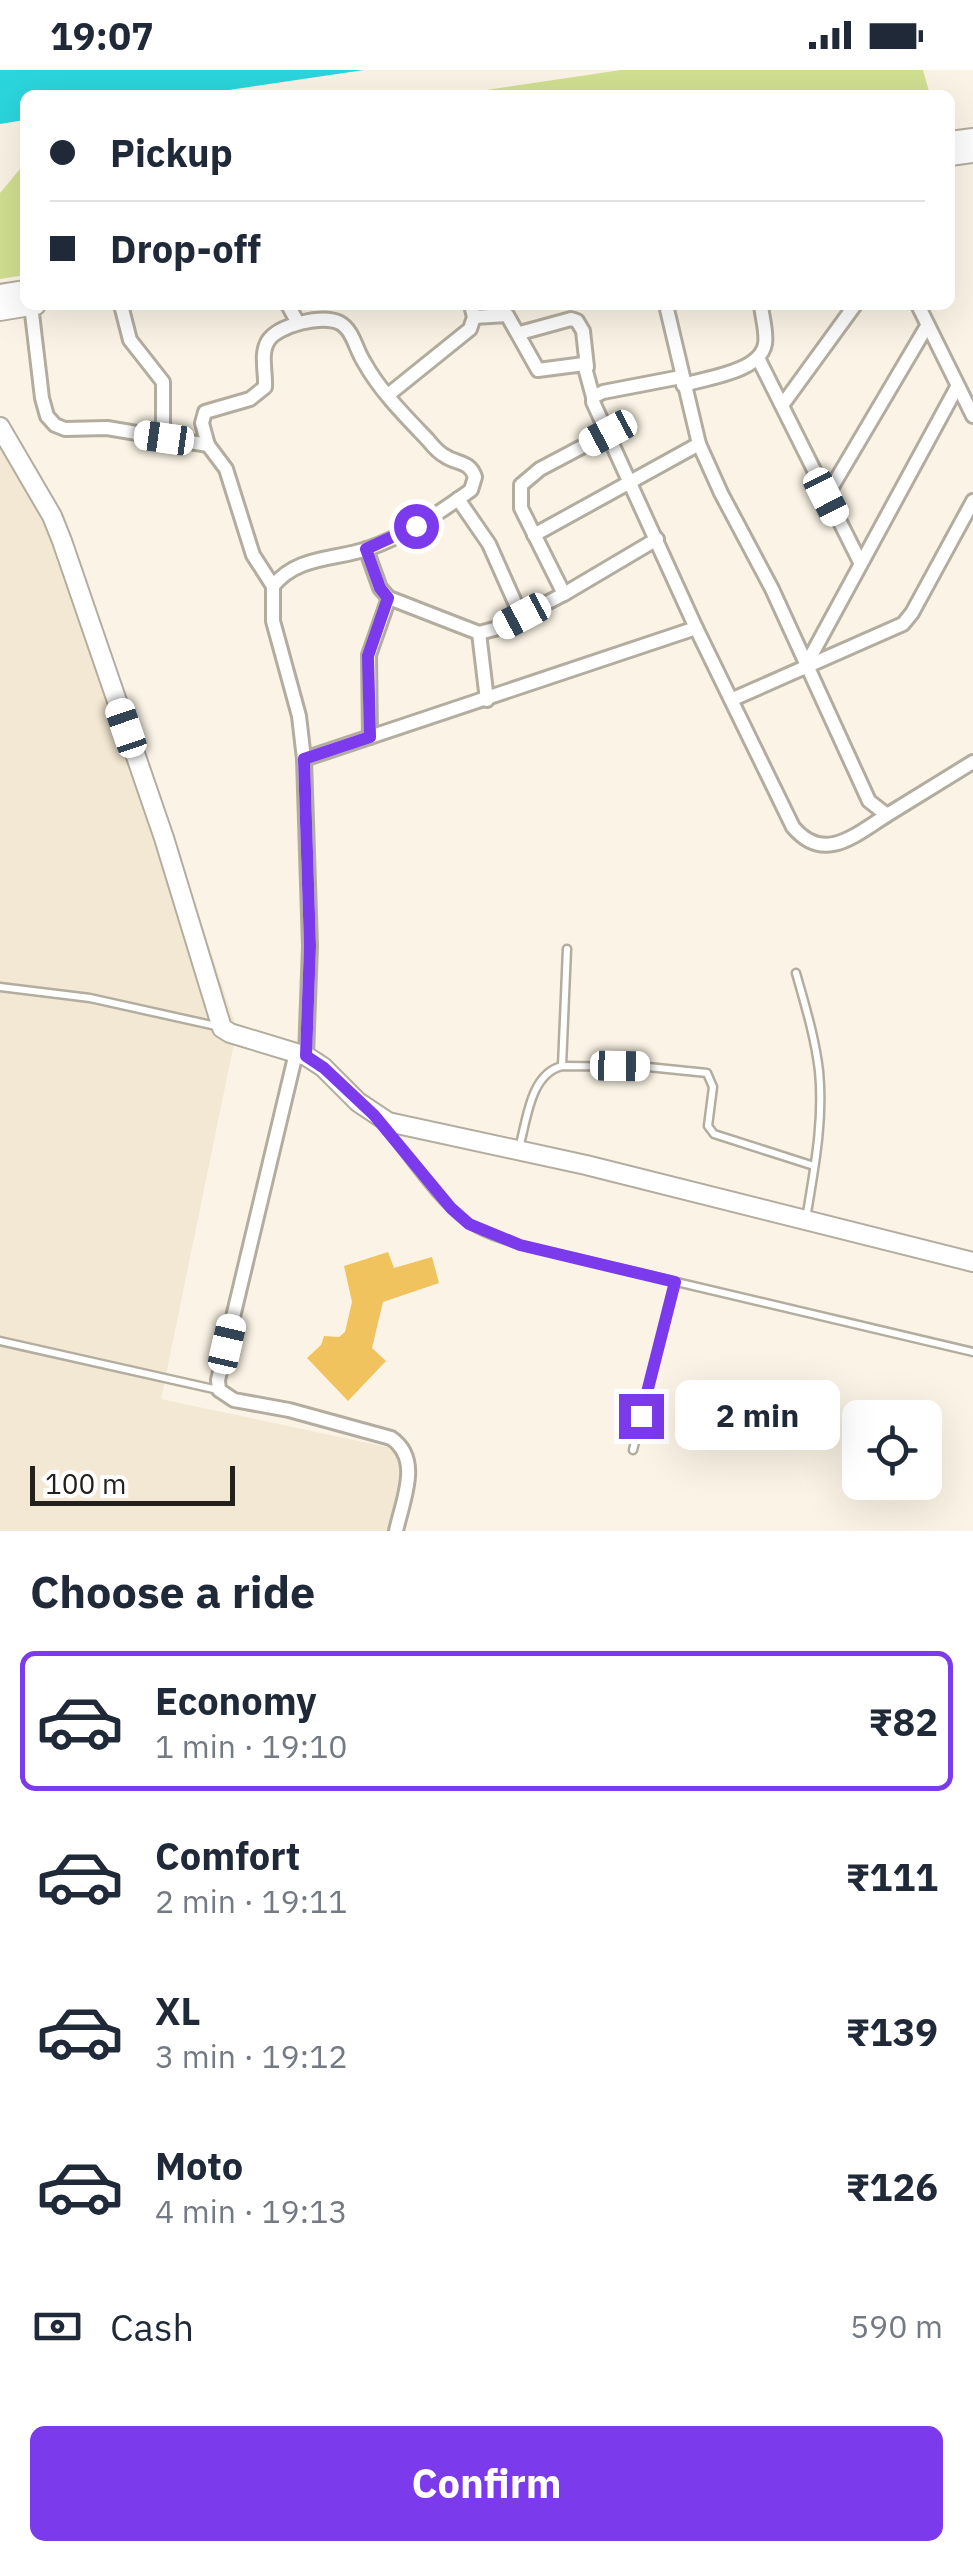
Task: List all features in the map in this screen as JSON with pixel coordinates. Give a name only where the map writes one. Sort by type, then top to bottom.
[{"type":"street","points":[[33,310],[42,398],[54,425],[65,429],[106,428],[208,445]]},
{"type":"street","points":[[122,310],[130,340],[164,382],[164,438]]},
{"type":"street","points":[[291,310],[298,323]]},
{"type":"street","points":[[667,310],[699,444],[869,800],[887,815]]},
{"type":"street","points":[[593,397],[737,369],[758,358],[764,349],[761,310]]},
{"type":"street","points":[[783,404],[851,310]]},
{"type":"street","points":[[920,310],[973,416]]},
{"type":"street","points":[[388,395],[458,340],[470,328],[472,311],[507,315],[538,370],[580,363],[586,367]]},
{"type":"street","points":[[273,586],[294,567],[366,549],[396,537],[458,499],[475,483],[473,470],[444,456],[370,372],[350,333],[341,323],[329,320],[298,323],[278,332],[268,341],[264,355],[266,387],[260,395],[205,412],[202,423],[208,445],[226,468],[253,555],[273,586],[273,622],[299,716],[304,759],[310,946],[301,1055],[218,1380],[219,1390],[234,1400],[289,1410],[391,1438],[402,1446],[410,1469],[396,1531]]},
{"type":"street","points":[[520,334],[571,320],[583,331],[593,397],[630,484],[696,628],[793,827],[803,839],[816,846],[834,844],[973,762]]},
{"type":"street","points":[[826,497],[927,326]]},
{"type":"street","points":[[758,358],[860,562]]},
{"type":"street","points":[[805,667],[957,386]]},
{"type":"street","points":[[0,427],[52,516],[62,541],[164,838],[222,1028],[301,1055],[324,1068],[374,1115],[388,1122],[518,1149],[973,1262]]},
{"type":"street","points":[[564,594],[521,508],[521,485],[540,470],[608,433]]},
{"type":"street","points":[[534,534],[699,444]]},
{"type":"street","points":[[458,499],[489,544],[522,616]]},
{"type":"street","points":[[733,699],[903,624],[973,501]]},
{"type":"street","points":[[366,549],[380,588],[388,598],[480,633],[564,594],[657,539]]},
{"type":"street","points":[[370,737],[368,656],[388,598]]},
{"type":"street","points":[[304,759],[696,628]]},
{"type":"street","points":[[480,633],[486,700]]},
{"type":"lane","points":[[562,1066],[567,949]]},
{"type":"lane","points":[[796,972],[819,1074],[820,1110],[806,1220]]},
{"type":"lane","points":[[0,987],[90,998],[222,1028]]},
{"type":"lane","points":[[518,1149],[542,1075],[562,1066],[700,1070],[712,1080],[708,1118],[714,1134],[814,1166]]},
{"type":"lane","points":[[374,1115],[451,1208],[469,1224],[520,1245],[973,1352]]},
{"type":"lane","points":[[633,1450],[675,1282]]},
{"type":"lane","points":[[0,1341],[219,1390]]},
{"type":"shaded area","points":[[0,427],[64,514],[237,1029],[161,1399],[415,1453],[397,1531],[0,1531]]},
{"type":"green space","points":[[621,70],[923,70],[929,90],[487,90]]},
{"type":"green space","points":[[20,169],[20,276],[0,279],[0,193]]},
{"type":"water","points":[[0,70],[364,70],[229,90],[20,90],[20,121],[0,124]]},
{"type":"building","points":[[388,1252],[394,1268],[432,1257],[439,1283],[383,1302],[372,1348],[386,1361],[348,1401],[307,1358],[321,1345],[324,1336],[339,1337],[345,1332],[352,1302],[344,1266]]},
{"type":"route","points":[[416,526],[366,549],[380,588],[388,598],[368,656],[370,737],[304,759],[310,946],[306,1056],[374,1115],[451,1208],[469,1224],[520,1245],[675,1282],[641,1416]]}]
